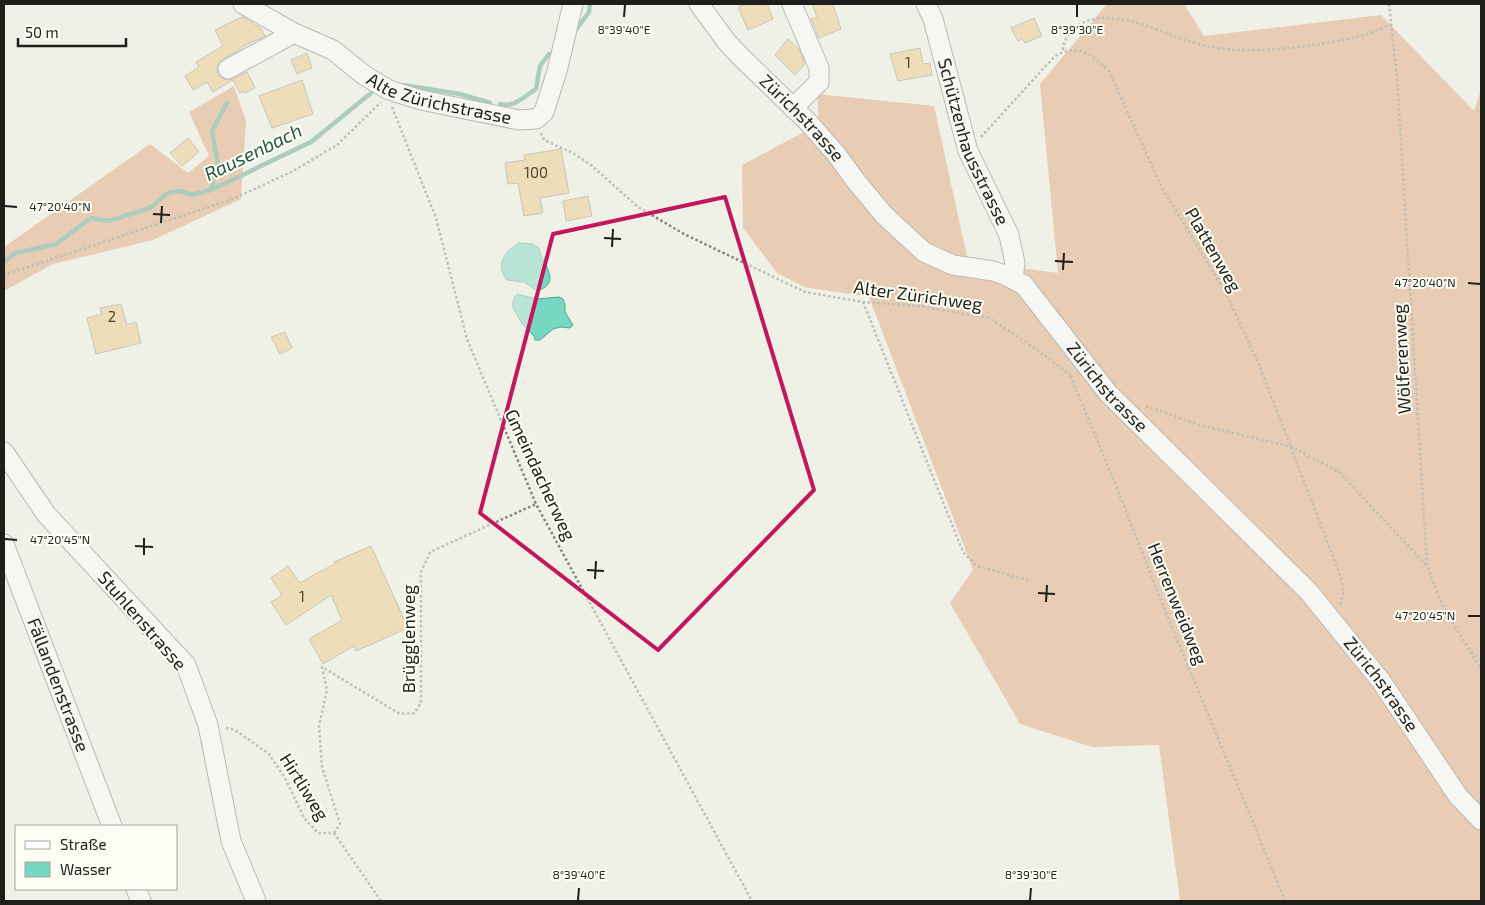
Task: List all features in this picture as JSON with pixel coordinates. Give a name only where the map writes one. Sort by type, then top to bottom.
[{"type":"street","name":"Alte Zürichstrasse","points":[[243,4],[294,33],[333,50],[364,76],[389,90],[421,100],[518,120],[536,120],[544,112],[557,71],[573,4]]},
{"type":"street","name":"Zürichstrasse","points":[[699,4],[726,42],[793,108],[837,155],[884,215],[924,252],[952,265],[993,271],[1024,285],[1108,393],[1309,592],[1381,681],[1458,796],[1481,820]]},
{"type":"street","points":[[792,4],[819,68],[819,82],[793,108]]},
{"type":"street","name":"Schützenhausstrasse","points":[[926,4],[934,19],[968,151],[1009,235],[1015,263],[1013,279]]},
{"type":"street","points":[[228,69],[294,33]]},
{"type":"street","name":"Stuhlenstrasse","points":[[4,452],[46,514],[186,665],[208,725],[231,841],[256,901]]},
{"type":"street","name":"Fällandenstrasse","points":[[4,544],[112,825]]},
{"type":"path","name":"Wölferenweg","points":[[1389,4],[1398,78],[1427,566],[1443,607],[1481,669]]},
{"type":"path","points":[[968,151],[1054,57],[1063,51],[1068,33],[1085,22],[1102,18],[1122,19],[1168,32],[1202,45],[1239,50],[1290,48],[1354,38],[1392,24]]},
{"type":"path","name":"Plattenweg","points":[[1063,51],[1084,52],[1096,59],[1109,71],[1162,188],[1225,291],[1260,367],[1339,572],[1344,592],[1336,625]]},
{"type":"path","points":[[4,277],[233,199],[293,171],[337,145],[382,102],[389,90]]},
{"type":"path","name":"Gmeindacherweg","points":[[389,90],[392,111],[436,218],[467,339],[536,504],[752,901]]},
{"type":"path","name":"Alter Zürichweg","points":[[536,120],[544,140],[571,152],[591,166],[638,207],[684,234],[805,292],[863,302],[919,306],[989,318],[1077,378]]},
{"type":"path","points":[[863,302],[962,552],[977,566],[1031,581]]},
{"type":"path","name":"Herrenweidweg","points":[[1067,366],[1107,460],[1171,625],[1286,901]]},
{"type":"path","points":[[1145,406],[1200,425],[1292,447],[1339,472],[1427,566]]},
{"type":"path","name":"Brügglenweg","points":[[334,833],[340,824],[322,767],[320,726],[327,690],[322,667],[400,714],[414,713],[421,703],[421,572],[430,552],[536,504]]},
{"type":"path","points":[[1470,652],[1481,659]]},
{"type":"path","name":"Hirtliweg","points":[[208,725],[235,730],[269,754],[285,778],[304,818],[318,833],[334,833],[381,901]]},
{"type":"highlighted area","points":[[725,197],[814,490],[658,650],[480,513],[553,234]]},
{"type":"shaded area","points":[[1107,4],[1184,4],[1204,36],[1381,15],[1474,111],[1481,90],[1481,901],[1180,901],[1159,745],[1092,747],[1020,724],[950,603],[973,570],[869,297],[804,287],[777,273],[743,228],[742,165],[819,124],[817,94],[934,106],[968,261],[1058,273],[1040,84]]},
{"type":"shaded area","points":[[234,86],[246,121],[241,199],[153,240],[53,264],[4,291],[4,247],[150,144],[188,173],[209,156],[189,112]]},
{"type":"water","points":[[519,243],[532,244],[539,248],[549,272],[549,283],[537,291],[524,282],[507,280],[503,274],[502,264],[505,255]]},
{"type":"water","points":[[517,294],[537,299],[559,297],[563,299],[565,312],[573,325],[570,328],[560,327],[553,329],[540,340],[535,340],[534,336],[522,324],[512,306]]},
{"type":"building","points":[[746,4],[767,4],[773,19],[748,30],[738,7]]},
{"type":"building","points":[[812,4],[833,4],[841,29],[819,38],[811,19],[817,17]]},
{"type":"building","points":[[242,17],[260,27],[265,36],[223,59],[218,64],[218,75],[227,80],[247,72],[255,88],[245,93],[244,91],[240,93],[233,80],[213,92],[207,82],[193,90],[185,76],[199,67],[196,62],[223,46],[215,30]]},
{"type":"building","points":[[1034,18],[1042,36],[1025,43],[1022,39],[1018,41],[1011,28]]},
{"type":"building","points":[[788,39],[799,49],[805,64],[795,75],[775,55]]},
{"type":"building","points":[[920,48],[923,64],[930,63],[932,75],[898,81],[890,54]]},
{"type":"building","points":[[307,53],[312,68],[297,74],[291,60]]},
{"type":"building","points":[[302,80],[313,114],[272,128],[259,96]]},
{"type":"building","points":[[188,138],[199,152],[182,166],[170,153]]},
{"type":"building","points":[[561,149],[569,193],[540,198],[543,213],[524,216],[518,183],[508,184],[505,163],[525,160],[524,155]]},
{"type":"building","points":[[588,196],[592,216],[566,221],[563,201]]},
{"type":"building","points":[[121,304],[127,325],[136,322],[141,343],[96,354],[87,318],[102,314],[100,308]]},
{"type":"building","points":[[285,332],[292,348],[280,354],[271,337]]},
{"type":"building","points":[[371,546],[408,628],[356,651],[354,646],[323,664],[309,639],[342,620],[331,595],[286,625],[271,602],[282,595],[271,578],[288,566],[300,583],[335,564],[334,562]]},
{"type":"waterway","name":"Rausenbach","points":[[575,31],[589,12],[590,4]]},
{"type":"waterway","name":"Rausenbach","points":[[500,104],[515,103],[536,89],[540,66],[549,54]]},
{"type":"waterway","name":"Rausenbach","points":[[403,85],[460,94],[490,103]]},
{"type":"waterway","name":"Rausenbach","points":[[4,262],[15,253],[56,244],[91,218],[109,221],[150,208],[168,193],[179,191],[192,195],[211,190],[311,142],[371,93]]},
{"type":"waterway","points":[[211,190],[218,164],[212,131],[227,103]]}]
